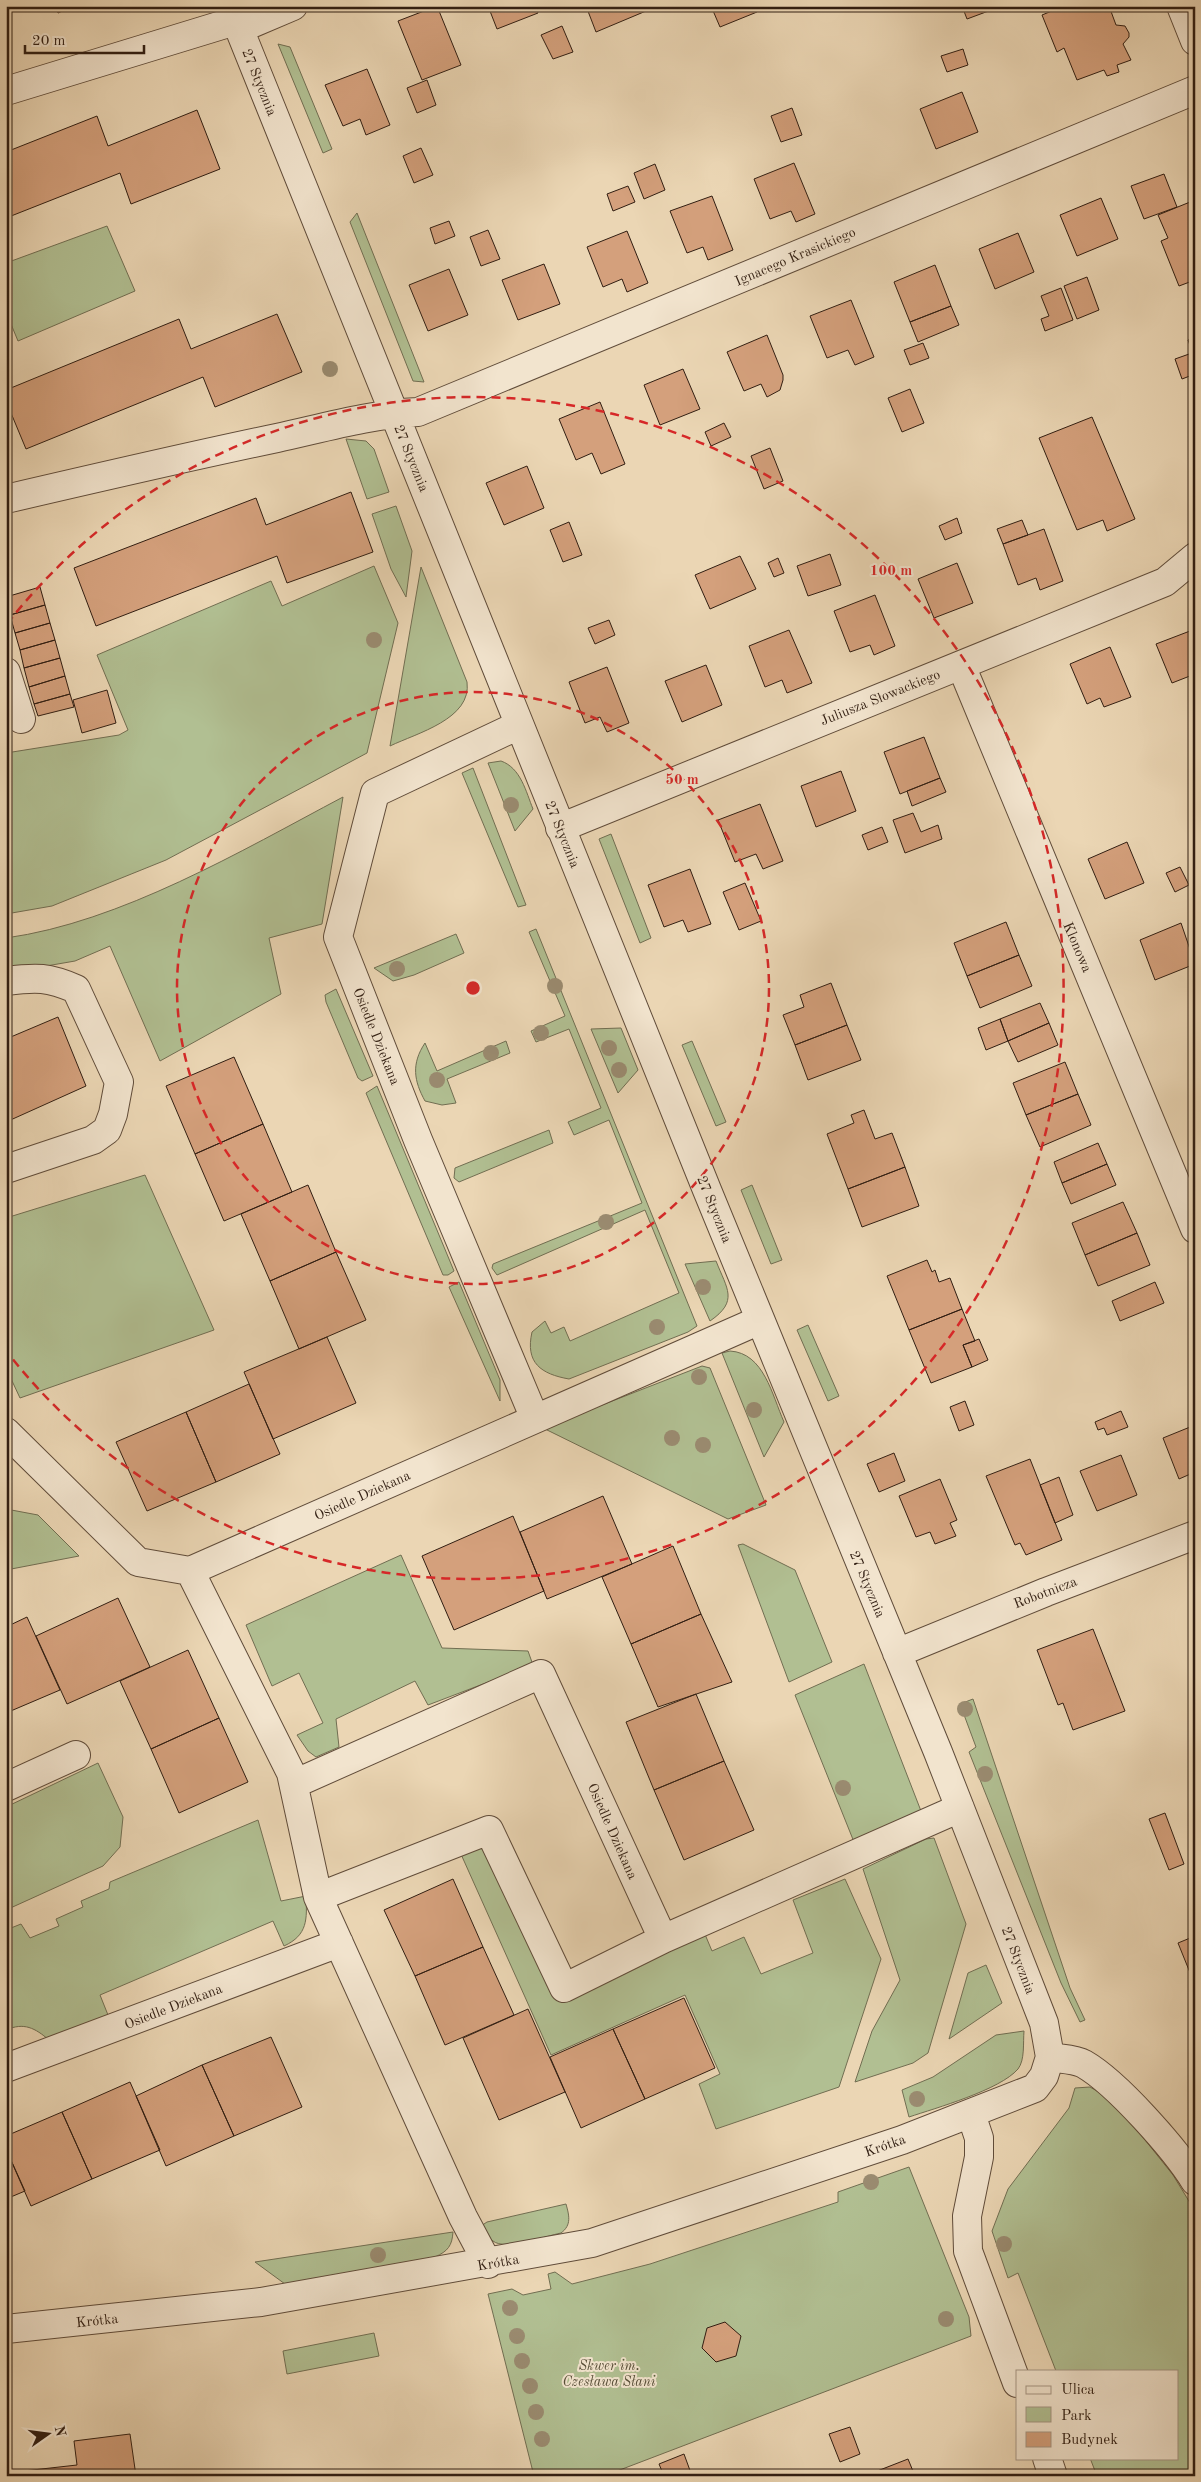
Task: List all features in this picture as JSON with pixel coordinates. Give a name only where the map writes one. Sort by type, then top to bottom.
[{"type":"street","points":[[6,90],[235,19],[293,6]]},
{"type":"street","points":[[1180,6],[1195,41]]},
{"type":"street","name":"27 Stycznia","points":[[235,19],[560,828],[960,1808],[1044,2022],[1050,2057]]},
{"type":"street","name":"Ignacego Krasickiego","points":[[6,500],[175,460],[394,413],[418,412],[1195,90]]},
{"type":"street","name":"Juliusza Słowackiego","points":[[560,828],[1164,582],[1195,557]]},
{"type":"street","name":"Klonowa","points":[[961,665],[1195,1229]]},
{"type":"street","points":[[6,672],[20,719]]},
{"type":"street","name":"Osiedle Dziekana","points":[[519,725],[375,793],[338,937],[433,1177],[535,1419]]},
{"type":"street","points":[[6,981],[32,977],[54,979],[76,989],[119,1082],[113,1114],[107,1130],[93,1140],[6,1169]]},
{"type":"street","name":"Osiedle Dziekana","points":[[190,1571],[760,1320]]},
{"type":"street","points":[[6,1432],[138,1562],[190,1571],[291,1773],[318,1898],[463,2217],[488,2264]]},
{"type":"street","name":"Robotnicza","points":[[897,1653],[1046,1592],[1195,1535]]},
{"type":"street","name":"Osiedle Dziekana","points":[[294,1784],[541,1674],[663,1939]]},
{"type":"street","points":[[6,1787],[76,1754]]},
{"type":"street","points":[[318,1898],[490,1830],[564,1988],[663,1939],[960,1808]]},
{"type":"street","name":"Osiedle Dziekana","points":[[6,2068],[339,1943]]},
{"type":"street","points":[[1016,2379],[968,2251],[967,2216],[979,2157],[979,2138],[971,2114],[1035,2088],[1044,2076],[1050,2057],[1083,2064],[1122,2095],[1183,2162],[1195,2181]]},
{"type":"street","name":"Krótka","points":[[6,2329],[261,2302],[488,2264],[592,2243],[902,2140],[971,2114]]},
{"type":"street","points":[[1048,2460],[1053,2476]]},
{"type":"green space","points":[[278,44],[290,47],[332,149],[323,153]]},
{"type":"green space","points":[[357,213],[424,382],[413,381],[350,222]]},
{"type":"green space","points":[[107,226],[135,291],[18,341],[6,312],[6,263]]},
{"type":"green space","points":[[346,439],[366,441],[374,449],[389,492],[367,499]]},
{"type":"green space","points":[[396,506],[412,551],[406,597],[391,569],[372,514]]},
{"type":"green space","points":[[374,566],[398,623],[367,753],[166,860],[52,906],[6,914],[6,753],[119,735],[128,730],[97,655],[271,581],[282,606]]},
{"type":"green space","points":[[421,567],[467,682],[466,695],[461,706],[441,723],[390,746]]},
{"type":"green space","points":[[501,761],[508,764],[522,781],[533,809],[515,831],[488,763]]},
{"type":"green space","points":[[473,768],[526,905],[518,907],[462,773]]},
{"type":"green space","points":[[343,797],[322,924],[269,938],[281,994],[160,1061],[110,946],[75,961],[6,973],[6,938],[49,930],[93,917],[136,901],[222,861]]},
{"type":"green space","points":[[611,834],[651,938],[640,943],[599,839]]},
{"type":"green space","points":[[536,929],[697,1326],[688,1332],[569,1379],[550,1374],[537,1365],[533,1359],[530,1343],[532,1332],[545,1321],[551,1333],[564,1327],[570,1341],[679,1293],[645,1210],[497,1275],[492,1268],[493,1264],[642,1203],[609,1120],[574,1135],[568,1122],[601,1108],[569,1029],[536,1042],[531,1031],[565,1016],[529,932]]},
{"type":"green space","points":[[456,934],[464,953],[414,975],[393,981],[374,968]]},
{"type":"green space","points":[[336,989],[373,1076],[362,1081],[358,1078],[326,1002],[325,995]]},
{"type":"green space","points":[[621,1028],[638,1070],[618,1093],[591,1029]]},
{"type":"green space","points":[[506,1041],[510,1053],[447,1079],[456,1103],[442,1105],[425,1101],[416,1079],[416,1065],[425,1043],[437,1071]]},
{"type":"green space","points":[[692,1041],[726,1122],[716,1126],[682,1045]]},
{"type":"green space","points":[[377,1086],[454,1271],[448,1275],[443,1275],[366,1093]]},
{"type":"green space","points":[[549,1130],[553,1143],[459,1182],[454,1178],[455,1168]]},
{"type":"green space","points":[[145,1175],[214,1330],[20,1398],[6,1368],[6,1218]]},
{"type":"green space","points":[[752,1185],[782,1260],[771,1264],[741,1190]]},
{"type":"green space","points":[[716,1261],[727,1287],[728,1301],[719,1314],[710,1321],[685,1264]]},
{"type":"green space","points":[[459,1282],[500,1380],[500,1401],[449,1287]]},
{"type":"green space","points":[[808,1325],[839,1396],[828,1401],[797,1330]]},
{"type":"green space","points":[[730,1351],[742,1354],[759,1367],[771,1388],[784,1422],[764,1457],[722,1353]]},
{"type":"green space","points":[[702,1366],[710,1368],[766,1505],[728,1519],[543,1428]]},
{"type":"green space","points":[[6,1509],[38,1515],[79,1556],[6,1570]]},
{"type":"green space","points":[[743,1544],[795,1570],[832,1662],[789,1682],[738,1545]]},
{"type":"green space","points":[[401,1555],[442,1648],[528,1651],[533,1665],[428,1705],[415,1681],[336,1719],[339,1747],[316,1757],[308,1751],[297,1735],[323,1723],[299,1673],[272,1686],[246,1625]]},
{"type":"green space","points":[[864,1664],[921,1811],[854,1842],[795,1695]]},
{"type":"green space","points":[[973,1699],[1070,1988],[1085,2020],[1080,2022],[1061,1983],[969,1752],[976,1747],[960,1704]]},
{"type":"green space","points":[[98,1763],[123,1817],[120,1847],[103,1866],[6,1910],[6,1807]]},
{"type":"green space","points":[[258,1820],[281,1901],[306,1896],[306,1919],[304,1926],[298,1937],[292,1942],[284,1946],[273,1921],[100,1995],[110,2020],[49,2040],[34,2029],[24,2026],[6,2030],[6,1930],[21,1924],[30,1938],[59,1926],[56,1919],[83,1907],[81,1901],[109,1889],[110,1882]]},
{"type":"green space","points":[[934,1838],[966,1924],[928,2053],[913,2063],[855,2082],[872,2031],[900,1980],[863,1869],[926,1839]]},
{"type":"green space","points":[[473,1846],[486,1850],[559,1998],[704,1932],[712,1951],[744,1937],[761,1974],[813,1953],[793,1900],[845,1879],[881,1959],[839,2087],[716,2129],[699,2084],[720,2074],[685,1995],[551,2055],[460,1852]]},
{"type":"green space","points":[[986,1965],[1002,2003],[949,2039],[968,1973]]},
{"type":"green space","points":[[1024,2031],[1022,2061],[1018,2069],[1009,2077],[967,2098],[909,2117],[902,2090],[933,2077],[996,2035]]},
{"type":"green space","points":[[1090,2087],[1114,2101],[1173,2175],[1195,2211],[1195,2476],[1097,2476],[1091,2460],[1178,2460],[1178,2370],[1056,2370],[1018,2273],[1008,2278],[992,2231],[1008,2189],[1069,2108],[1075,2088]]},
{"type":"green space","name":"Skwer im. Czesława Słani","points":[[909,2167],[969,2317],[971,2336],[604,2476],[534,2476],[488,2294],[512,2289],[523,2295],[551,2289],[548,2274],[555,2272],[572,2284],[650,2264],[838,2202],[838,2192]]},
{"type":"green space","points":[[566,2204],[569,2220],[567,2227],[561,2233],[516,2244],[499,2244],[489,2238],[481,2226],[487,2222]]},
{"type":"green space","points":[[453,2232],[452,2241],[448,2248],[435,2257],[285,2284],[255,2262]]},
{"type":"green space","points":[[374,2333],[379,2356],[287,2374],[283,2351]]},
{"type":"building","points":[[55,6],[73,6],[58,13]]},
{"type":"building","points":[[437,6],[461,65],[422,80],[398,21]]},
{"type":"building","points":[[488,6],[535,6],[538,13],[497,29]]},
{"type":"building","points":[[586,6],[644,6],[646,11],[596,32]]},
{"type":"building","points":[[711,6],[755,6],[757,12],[720,27]]},
{"type":"building","points":[[962,6],[1002,6],[967,19]]},
{"type":"building","points":[[1064,6],[1109,6],[1116,25],[1125,26],[1129,33],[1129,37],[1123,44],[1131,60],[1117,65],[1119,72],[1107,76],[1104,70],[1077,80],[1064,48],[1057,52],[1042,15]]},
{"type":"building","points":[[562,26],[573,52],[553,59],[541,35]]},
{"type":"building","points":[[963,49],[968,65],[947,72],[941,56]]},
{"type":"building","points":[[367,69],[390,125],[366,135],[360,119],[343,126],[325,85]]},
{"type":"building","points":[[427,80],[436,105],[417,113],[407,88]]},
{"type":"building","points":[[962,92],[978,132],[936,149],[920,109]]},
{"type":"building","points":[[792,108],[802,135],[781,142],[771,116]]},
{"type":"building","points":[[197,110],[220,169],[131,204],[120,173],[6,218],[6,152],[97,116],[108,146]]},
{"type":"building","points":[[421,148],[433,175],[414,183],[403,156]]},
{"type":"building","points":[[794,163],[815,214],[796,222],[791,211],[770,219],[754,179]]},
{"type":"building","points":[[655,164],[665,190],[644,199],[634,173]]},
{"type":"building","points":[[1164,174],[1177,207],[1144,219],[1131,186]]},
{"type":"building","points":[[628,186],[635,202],[613,211],[607,194]]},
{"type":"building","points":[[712,196],[733,250],[708,260],[703,247],[687,253],[670,211]]},
{"type":"building","points":[[1101,198],[1118,239],[1077,256],[1060,215]]},
{"type":"building","points":[[1195,200],[1195,280],[1179,286],[1161,241],[1168,238],[1158,215]]},
{"type":"building","points":[[449,221],[455,236],[435,244],[430,228]]},
{"type":"building","points":[[488,230],[500,259],[481,266],[470,237]]},
{"type":"building","points":[[627,231],[648,283],[627,292],[622,279],[603,287],[587,247]]},
{"type":"building","points":[[1018,233],[1034,272],[995,289],[979,249]]},
{"type":"building","points":[[544,264],[560,304],[518,320],[502,280]]},
{"type":"building","points":[[935,265],[951,306],[910,322],[894,282]]},
{"type":"building","points":[[449,269],[468,315],[428,331],[409,285]]},
{"type":"building","points":[[1087,277],[1099,310],[1077,319],[1064,286]]},
{"type":"building","points":[[1061,288],[1073,320],[1045,331],[1041,319],[1049,316],[1041,296]]},
{"type":"building","points":[[851,300],[874,357],[855,365],[848,350],[827,358],[810,316]]},
{"type":"building","points":[[951,306],[959,325],[918,342],[910,322]]},
{"type":"building","points":[[277,314],[302,372],[215,407],[203,377],[26,449],[6,401],[6,390],[179,319],[191,349]]},
{"type":"building","points":[[767,335],[783,375],[783,380],[780,390],[767,397],[761,384],[744,391],[727,352]]},
{"type":"building","points":[[1195,337],[1195,359],[1188,340]]},
{"type":"building","points":[[923,343],[929,358],[910,365],[904,350]]},
{"type":"building","points":[[1192,353],[1195,359],[1195,374],[1182,379],[1175,359]]},
{"type":"building","points":[[683,369],[700,409],[660,425],[644,385]]},
{"type":"building","points":[[910,389],[924,423],[902,432],[888,398]]},
{"type":"building","points":[[600,402],[625,464],[601,474],[592,453],[576,460],[559,419]]},
{"type":"building","points":[[1092,417],[1135,519],[1107,531],[1103,520],[1077,530],[1039,438]]},
{"type":"building","points":[[724,423],[731,437],[711,446],[705,432]]},
{"type":"building","points":[[770,448],[783,481],[764,489],[751,456]]},
{"type":"building","points":[[527,466],[544,508],[504,525],[486,483]]},
{"type":"building","points":[[351,492],[373,552],[287,583],[277,556],[96,626],[74,568],[256,498],[266,525]]},
{"type":"building","points":[[957,518],[962,533],[945,540],[939,526]]},
{"type":"building","points":[[1022,520],[1028,535],[1003,544],[997,529]]},
{"type":"building","points":[[569,522],[582,555],[563,562],[550,530]]},
{"type":"building","points":[[1044,529],[1063,581],[1040,590],[1036,578],[1018,585],[1003,544]]},
{"type":"building","points":[[830,554],[841,585],[808,596],[797,566]]},
{"type":"building","points":[[740,556],[756,589],[710,609],[695,575]]},
{"type":"building","points":[[778,558],[784,573],[774,577],[768,563]]},
{"type":"building","points":[[957,563],[973,603],[934,618],[918,579]]},
{"type":"building","points":[[40,587],[45,605],[10,615],[6,597]]},
{"type":"building","points":[[875,595],[895,646],[874,655],[870,645],[850,652],[834,611]]},
{"type":"building","points":[[45,605],[50,623],[15,633],[10,615]]},
{"type":"building","points":[[609,620],[615,635],[595,644],[588,628]]},
{"type":"building","points":[[50,623],[55,640],[20,650],[15,633]]},
{"type":"building","points":[[789,630],[812,683],[787,693],[782,680],[765,687],[749,646]]},
{"type":"building","points":[[1190,631],[1195,644],[1195,674],[1172,683],[1156,644]]},
{"type":"building","points":[[55,640],[60,658],[24,668],[20,650]]},
{"type":"building","points":[[1110,647],[1131,697],[1104,707],[1100,698],[1087,704],[1070,664]]},
{"type":"building","points":[[60,658],[65,676],[29,687],[24,668]]},
{"type":"building","points":[[706,665],[722,705],[682,722],[665,681]]},
{"type":"building","points":[[607,667],[629,723],[607,732],[600,717],[585,723],[569,682]]},
{"type":"building","points":[[65,676],[70,694],[34,704],[29,687]]},
{"type":"building","points":[[107,690],[116,723],[82,733],[73,700]]},
{"type":"building","points":[[70,694],[74,707],[38,716],[34,704]]},
{"type":"building","points":[[924,737],[940,778],[900,794],[884,752]]},
{"type":"building","points":[[841,771],[856,811],[816,827],[801,786]]},
{"type":"building","points":[[940,778],[946,792],[912,806],[907,791]]},
{"type":"building","points":[[760,804],[783,861],[763,869],[756,854],[735,862],[718,820]]},
{"type":"building","points":[[913,813],[921,832],[938,825],[942,839],[905,853],[893,820]]},
{"type":"building","points":[[882,827],[888,842],[868,850],[862,835]]},
{"type":"building","points":[[1127,842],[1144,883],[1105,899],[1088,859]]},
{"type":"building","points":[[1180,867],[1189,885],[1175,892],[1166,873]]},
{"type":"building","points":[[690,869],[711,924],[688,932],[683,920],[664,927],[648,885]]},
{"type":"building","points":[[745,883],[761,921],[739,930],[723,892]]},
{"type":"building","points":[[1006,922],[1019,955],[967,976],[954,943]]},
{"type":"building","points":[[1181,923],[1195,964],[1155,980],[1140,940]]},
{"type":"building","points":[[1019,955],[1032,986],[980,1008],[967,976]]},
{"type":"building","points":[[831,983],[847,1025],[795,1045],[783,1015],[804,1007],[800,995]]},
{"type":"building","points":[[1040,1003],[1049,1023],[1008,1041],[1000,1019]]},
{"type":"building","points":[[58,1017],[86,1086],[6,1122],[6,1039]]},
{"type":"building","points":[[1000,1019],[1008,1041],[986,1050],[978,1028]]},
{"type":"building","points":[[1049,1023],[1058,1045],[1018,1062],[1008,1041]]},
{"type":"building","points":[[847,1025],[861,1060],[808,1080],[795,1045]]},
{"type":"building","points":[[234,1057],[263,1124],[195,1154],[166,1086]]},
{"type":"building","points":[[1065,1062],[1078,1094],[1026,1115],[1013,1083]]},
{"type":"building","points":[[1078,1094],[1091,1125],[1040,1147],[1026,1115]]},
{"type":"building","points":[[864,1110],[875,1139],[892,1133],[905,1167],[848,1189],[827,1134],[854,1123],[851,1115]]},
{"type":"building","points":[[263,1124],[292,1192],[224,1221],[195,1154]]},
{"type":"building","points":[[1098,1143],[1107,1164],[1062,1183],[1054,1162]]},
{"type":"building","points":[[1107,1164],[1116,1185],[1071,1204],[1062,1183]]},
{"type":"building","points":[[905,1167],[919,1206],[862,1227],[848,1189]]},
{"type":"building","points":[[308,1185],[336,1252],[270,1281],[241,1214]]},
{"type":"building","points":[[1123,1202],[1137,1233],[1085,1255],[1072,1223]]},
{"type":"building","points":[[1137,1233],[1150,1265],[1098,1286],[1085,1255]]},
{"type":"building","points":[[336,1252],[366,1320],[299,1349],[270,1281]]},
{"type":"building","points":[[927,1260],[932,1272],[935,1270],[939,1282],[950,1278],[962,1309],[909,1330],[887,1276]]},
{"type":"building","points":[[1155,1282],[1164,1303],[1120,1321],[1112,1301]]},
{"type":"building","points":[[962,1309],[975,1341],[963,1345],[972,1367],[931,1383],[909,1330]]},
{"type":"building","points":[[327,1337],[356,1403],[273,1439],[244,1372]]},
{"type":"building","points":[[979,1339],[988,1360],[972,1367],[963,1345]]},
{"type":"building","points":[[249,1384],[280,1454],[216,1482],[186,1412]]},
{"type":"building","points":[[965,1401],[974,1425],[959,1431],[950,1407]]},
{"type":"building","points":[[1121,1411],[1128,1427],[1107,1435],[1104,1428],[1098,1430],[1095,1422]]},
{"type":"building","points":[[186,1412],[216,1482],[147,1511],[116,1442]]},
{"type":"building","points":[[1195,1425],[1195,1472],[1179,1479],[1163,1438]]},
{"type":"building","points":[[894,1453],[905,1481],[879,1492],[867,1464]]},
{"type":"building","points":[[1121,1455],[1137,1495],[1097,1511],[1080,1471]]},
{"type":"building","points":[[1030,1459],[1062,1540],[1026,1555],[1020,1543],[1015,1545],[986,1476]]},
{"type":"building","points":[[1059,1477],[1073,1515],[1055,1523],[1040,1485]]},
{"type":"building","points":[[940,1479],[957,1520],[950,1523],[956,1536],[935,1544],[930,1532],[916,1537],[899,1496]]},
{"type":"building","points":[[603,1496],[632,1564],[547,1599],[520,1532]]},
{"type":"building","points":[[513,1516],[544,1591],[454,1630],[422,1556]]},
{"type":"building","points":[[673,1546],[701,1614],[631,1644],[602,1577]]},
{"type":"building","points":[[118,1598],[150,1667],[67,1704],[36,1636]]},
{"type":"building","points":[[701,1614],[732,1682],[658,1707],[631,1644]]},
{"type":"building","points":[[27,1617],[60,1690],[6,1713],[6,1627]]},
{"type":"building","points":[[1093,1629],[1125,1711],[1073,1730],[1063,1703],[1058,1705],[1037,1650]]},
{"type":"building","points":[[188,1650],[219,1718],[151,1749],[120,1681]]},
{"type":"building","points":[[696,1694],[724,1761],[654,1790],[626,1722]]},
{"type":"building","points":[[219,1718],[248,1782],[179,1813],[151,1749]]},
{"type":"building","points":[[724,1761],[754,1830],[684,1860],[654,1790]]},
{"type":"building","points":[[1165,1813],[1184,1864],[1169,1870],[1149,1819]]},
{"type":"building","points":[[453,1879],[483,1947],[415,1976],[384,1910]]},
{"type":"building","points":[[1195,1936],[1195,1985],[1178,1943]]},
{"type":"building","points":[[483,1947],[514,2015],[445,2045],[415,1976]]},
{"type":"building","points":[[684,1998],[715,2068],[645,2099],[613,2029]]},
{"type":"building","points":[[528,2009],[565,2092],[499,2120],[463,2038]]},
{"type":"building","points":[[613,2029],[645,2099],[581,2128],[550,2057]]},
{"type":"building","points":[[271,2037],[302,2107],[234,2136],[202,2065]]},
{"type":"building","points":[[202,2065],[234,2136],[166,2166],[136,2096]]},
{"type":"building","points":[[130,2082],[160,2150],[92,2179],[62,2112]]},
{"type":"building","points":[[62,2112],[92,2179],[31,2206],[6,2149],[6,2136]]},
{"type":"building","points":[[6,2149],[25,2191],[6,2199]]},
{"type":"building","points":[[725,2322],[741,2336],[736,2356],[716,2362],[702,2348],[707,2328]]},
{"type":"building","points":[[850,2427],[860,2454],[840,2462],[829,2434]]},
{"type":"building","points":[[130,2434],[136,2476],[6,2476],[6,2473],[77,2465],[74,2441]]},
{"type":"building","points":[[684,2454],[692,2476],[664,2476],[659,2464]]},
{"type":"building","points":[[908,2459],[915,2476],[867,2475]]}]
